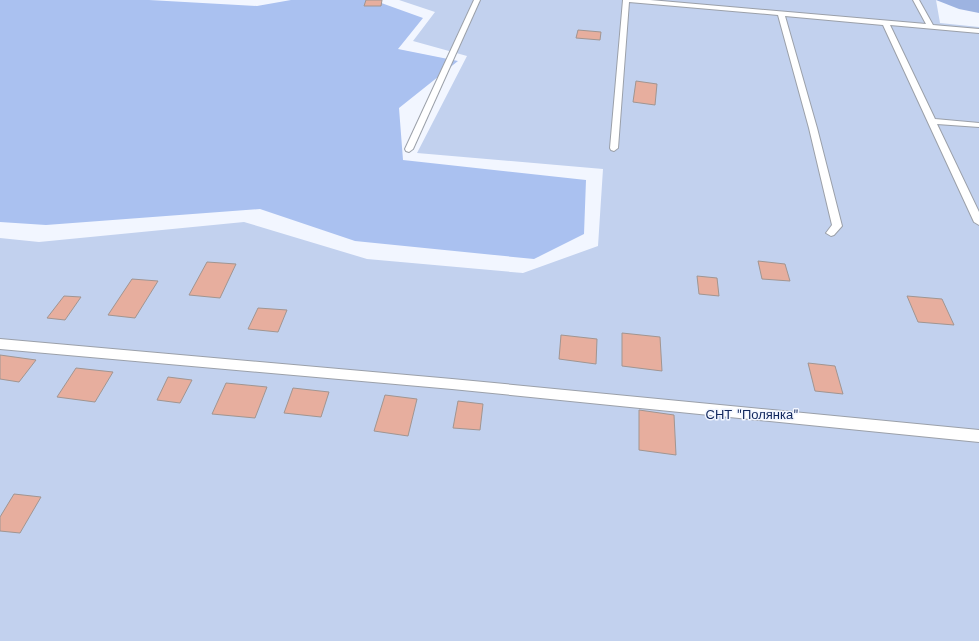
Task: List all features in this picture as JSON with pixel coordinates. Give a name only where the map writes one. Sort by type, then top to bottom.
[{"type":"lane","points":[[409,148],[477,0]]},
{"type":"lane","points":[[614,148],[628,0],[979,31]]},
{"type":"lane","points":[[736,9],[737,0]]},
{"type":"lane","points":[[916,0],[931,27]]},
{"type":"lane","points":[[781,13],[813,128],[837,226],[831,234]]},
{"type":"lane","points":[[886,23],[979,222]]},
{"type":"lane","points":[[932,121],[979,125]]},
{"type":"lane","points":[[0,344],[452,384],[979,436]]},
{"type":"green space","name":"СНТ \"Полянка\"","points":[[399,0],[936,0],[940,23],[979,27],[979,641],[0,641],[0,238],[39,242],[244,222],[367,259],[523,273],[598,246],[603,169],[417,153],[467,56],[413,41],[435,12]]},
{"type":"shaded area","points":[[0,0],[149,0],[257,6],[291,0],[373,0],[423,18],[398,49],[458,61],[399,108],[403,160],[586,180],[584,234],[534,259],[355,241],[260,209],[46,225],[0,222]]},
{"type":"shaded area","points":[[936,0],[979,0],[979,13],[959,9]]},
{"type":"building","points":[[366,0],[382,0],[381,6],[364,6]]},
{"type":"building","points":[[578,30],[601,32],[600,40],[576,38]]},
{"type":"building","points":[[636,81],[657,84],[655,105],[633,102]]},
{"type":"building","points":[[758,261],[785,264],[790,281],[762,279]]},
{"type":"building","points":[[207,262],[236,264],[220,298],[189,295]]},
{"type":"building","points":[[697,276],[717,278],[719,296],[699,294]]},
{"type":"building","points":[[132,279],[158,281],[135,318],[108,315]]},
{"type":"building","points":[[64,296],[81,297],[65,320],[47,318]]},
{"type":"building","points":[[907,296],[942,299],[954,325],[918,322]]},
{"type":"building","points":[[258,308],[287,310],[278,332],[248,329]]},
{"type":"building","points":[[622,333],[660,337],[662,371],[622,366]]},
{"type":"building","points":[[561,335],[597,339],[596,364],[559,359]]},
{"type":"building","points":[[0,355],[36,360],[19,382],[0,379]]},
{"type":"building","points":[[808,363],[835,366],[843,394],[815,391]]},
{"type":"building","points":[[76,368],[113,372],[95,402],[57,397]]},
{"type":"building","points":[[168,377],[192,380],[180,403],[157,400]]},
{"type":"building","points":[[226,383],[267,387],[255,418],[212,414]]},
{"type":"building","points":[[293,388],[329,392],[321,417],[284,413]]},
{"type":"building","points":[[385,395],[417,399],[408,436],[374,431]]},
{"type":"building","points":[[458,401],[483,404],[480,430],[453,428]]},
{"type":"building","points":[[639,410],[674,415],[676,455],[639,450]]},
{"type":"building","points":[[14,494],[41,497],[20,533],[0,531],[0,517]]}]
